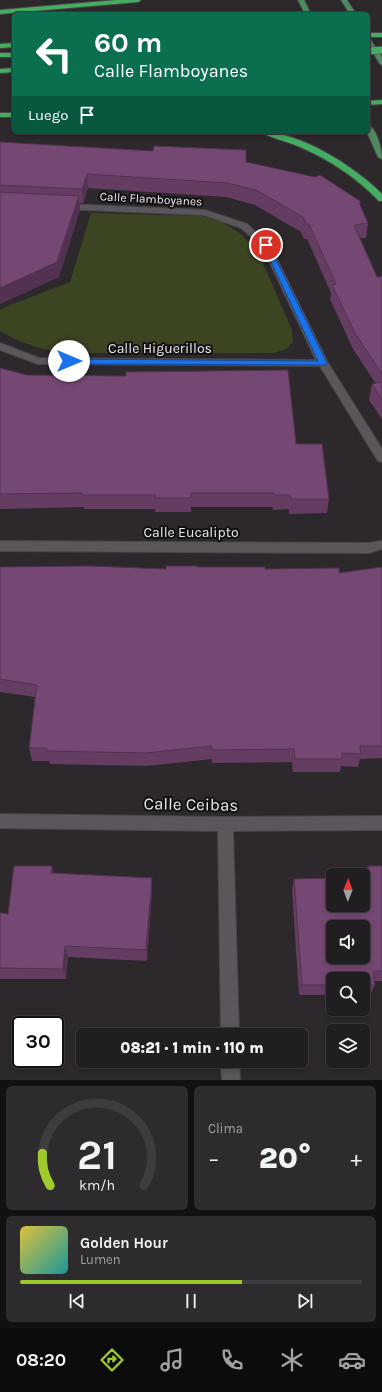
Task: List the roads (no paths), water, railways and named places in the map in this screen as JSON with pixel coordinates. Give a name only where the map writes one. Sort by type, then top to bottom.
[{"type":"highway","points":[[115,2],[122,0]]},
{"type":"highway","points":[[0,12],[138,0]]},
{"type":"highway","points":[[370,35],[382,34]]},
{"type":"highway","points":[[370,41],[382,42]]},
{"type":"highway","points":[[0,46],[12,45]]},
{"type":"highway","points":[[370,51],[382,50]]},
{"type":"highway","points":[[0,55],[12,55]]},
{"type":"highway","points":[[0,62],[12,61]]},
{"type":"highway","points":[[0,71],[12,70]]},
{"type":"highway","points":[[370,103],[382,102]]},
{"type":"highway","points":[[0,115],[12,115]]},
{"type":"highway","points":[[272,134],[301,144],[330,158],[358,176],[382,199]]},
{"type":"main road","points":[[300,0],[307,12]]},
{"type":"main road","points":[[344,0],[352,12]]},
{"type":"main road","points":[[370,44],[382,63]]},
{"type":"main road","points":[[370,130],[382,157]]},
{"type":"street","name":"Calle Flamboyanes","points":[[55,206],[205,213],[244,226],[266,245],[323,363],[382,458]]},
{"type":"street","name":"Calle Higuerillos","points":[[0,346],[38,361],[323,363]]},
{"type":"street","name":"Calle Eucalipto","points":[[0,546],[369,548],[382,544]]},
{"type":"street","name":"Calle Ceibas","points":[[0,821],[225,824],[382,823]]},
{"type":"street","points":[[225,824],[230,1028]]},
{"type":"street","points":[[230,1068],[230,1080]]}]
